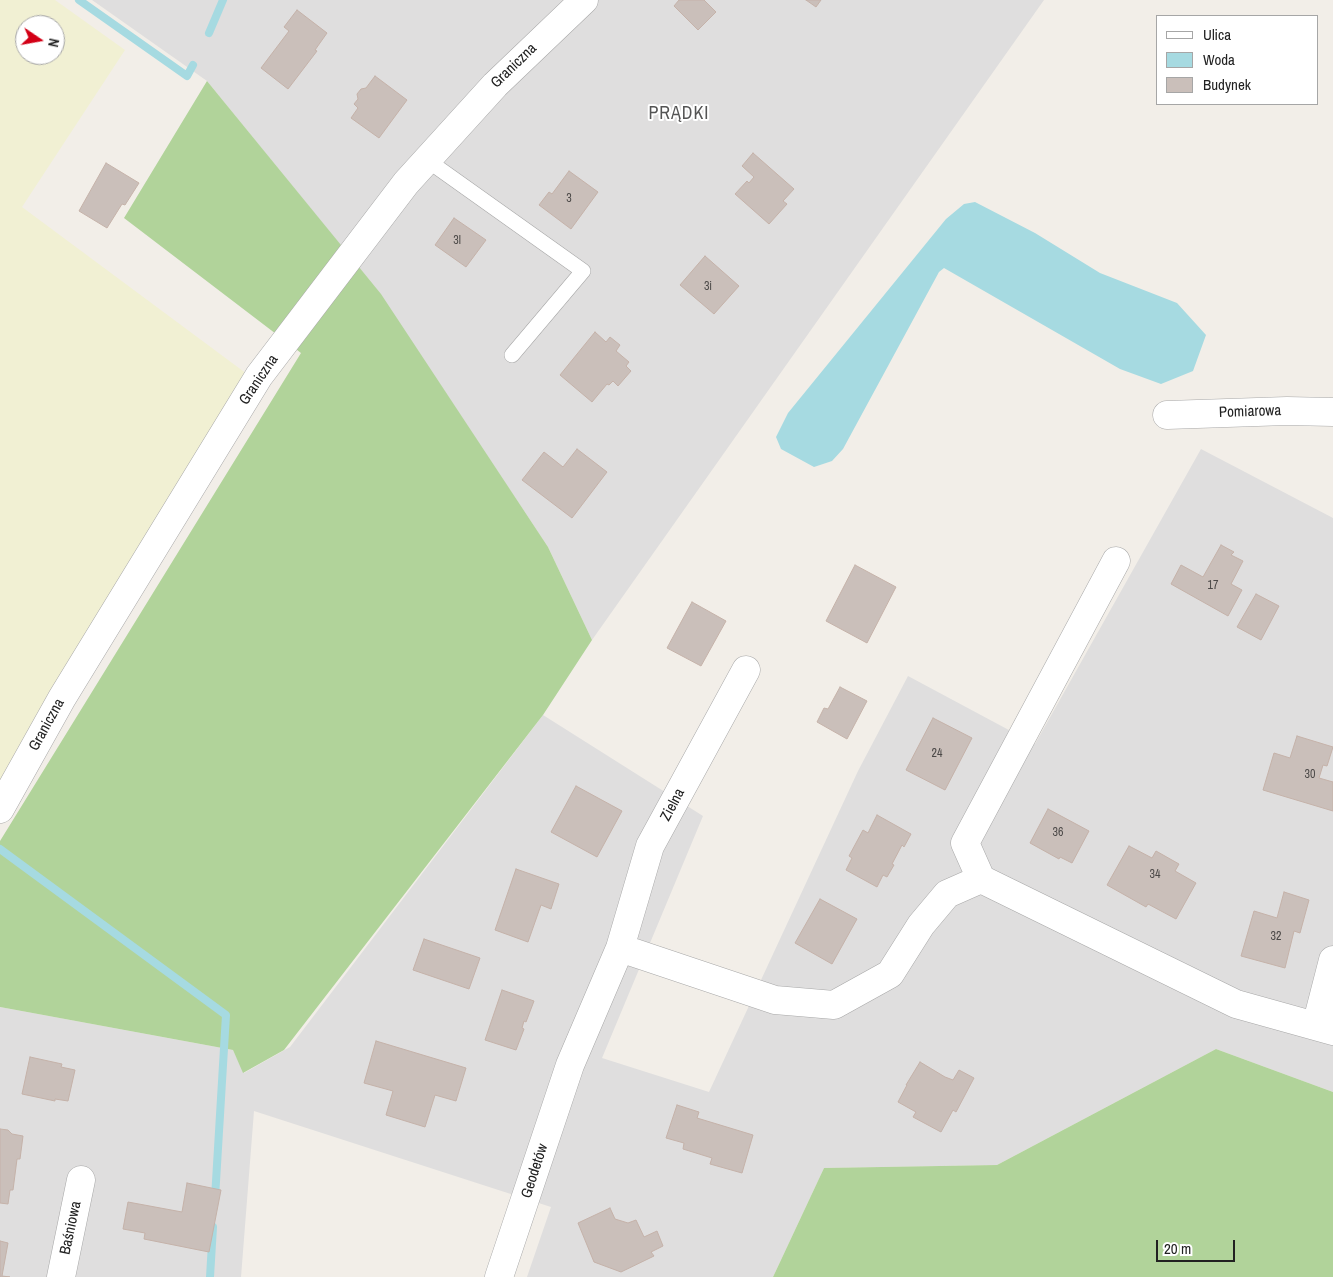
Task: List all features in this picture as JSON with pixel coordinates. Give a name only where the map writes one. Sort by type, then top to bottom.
[{"type":"street","name":"Graniczna","points":[[0,809],[62,698],[259,376],[406,183],[495,84],[584,0]]},
{"type":"street","name":"Pomiarowa","points":[[1167,415],[1287,411],[1333,412]]},
{"type":"street","points":[[1116,561],[964,843],[981,879],[1236,1004],[1324,1029],[1333,960]]},
{"type":"street","name":"Zielna","points":[[570,1065],[620,948],[650,846],[746,670]]},
{"type":"street","points":[[620,948],[774,1000],[834,1005],[890,974],[921,925],[947,894],[981,879]]},
{"type":"street","name":"Geodetów","points":[[499,1277],[570,1065]]},
{"type":"street","name":"Baśniowa","points":[[61,1277],[81,1180]]},
{"type":"lane","points":[[427,160],[582,271],[512,355]]},
{"type":"shaded area","points":[[92,0],[1044,0],[592,640],[548,547],[380,294],[207,81]]},
{"type":"shaded area","points":[[1201,449],[1333,518],[1333,1092],[1216,1049],[997,1165],[824,1168],[773,1277],[527,1277],[551,1207],[254,1111],[241,1277],[0,1277],[0,1007],[233,1050],[244,1073],[290,1047],[543,715],[703,816],[602,1058],[709,1092],[858,771],[908,676],[1035,744]]},
{"type":"green space","points":[[0,0],[55,0],[125,50],[22,207],[247,374],[0,782]]},
{"type":"green space","points":[[207,81],[381,294],[548,547],[592,640],[543,715],[284,1050],[243,1073],[233,1050],[0,1007],[0,841],[301,353],[124,218]]},
{"type":"green space","points":[[1216,1049],[1333,1092],[1333,1277],[773,1277],[824,1168],[997,1165]]},
{"type":"water","points":[[975,202],[1035,233],[1100,273],[1177,303],[1206,335],[1193,371],[1161,384],[1120,369],[944,268],[939,272],[843,449],[832,461],[814,467],[781,449],[776,437],[788,413],[946,219],[964,204]]},
{"type":"building","points":[[679,0],[704,0],[716,12],[698,30],[674,6]]},
{"type":"building","points":[[806,0],[821,0],[816,7]]},
{"type":"building","points":[[297,10],[327,33],[315,50],[317,51],[288,89],[261,68],[289,31],[284,27]]},
{"type":"building","points":[[375,76],[407,100],[379,138],[351,118],[358,108],[354,104],[358,99],[357,94],[361,89],[366,88]]},
{"type":"building","points":[[753,153],[794,189],[783,201],[787,204],[769,224],[735,194],[747,181],[749,183],[754,177],[742,166]]},
{"type":"building","points":[[106,163],[139,183],[125,205],[122,204],[107,228],[79,211]]},
{"type":"building","points":[[569,171],[598,192],[571,229],[539,205],[549,192],[552,194]]},
{"type":"building","points":[[454,218],[486,240],[466,267],[435,245]]},
{"type":"building","points":[[705,256],[739,286],[714,314],[680,285]]},
{"type":"building","points":[[595,332],[606,342],[610,337],[620,345],[616,351],[629,362],[626,366],[631,371],[618,386],[613,381],[609,385],[607,384],[592,402],[560,375]]},
{"type":"building","points":[[577,449],[607,472],[572,518],[522,480],[544,452],[563,467]]},
{"type":"building","points":[[1221,545],[1234,552],[1231,555],[1243,561],[1231,584],[1242,590],[1228,616],[1171,584],[1181,565],[1203,577]]},
{"type":"building","points":[[855,565],[896,587],[867,643],[826,621]]},
{"type":"building","points":[[1256,594],[1279,606],[1261,640],[1237,627]]},
{"type":"building","points":[[692,602],[726,621],[701,666],[667,648]]},
{"type":"building","points":[[840,687],[867,701],[847,739],[817,722],[824,708],[828,709]]},
{"type":"building","points":[[933,718],[972,738],[945,790],[906,770]]},
{"type":"building","points":[[1297,736],[1333,747],[1327,766],[1323,765],[1319,778],[1333,782],[1333,811],[1263,790],[1274,753],[1290,758]]},
{"type":"building","points":[[576,786],[622,811],[597,857],[551,832]]},
{"type":"building","points":[[1048,809],[1089,831],[1072,863],[1060,857],[1059,859],[1030,843]]},
{"type":"building","points":[[877,815],[911,834],[904,847],[902,845],[887,877],[883,875],[877,887],[846,870],[852,858],[849,856],[863,830],[868,833]]},
{"type":"building","points":[[1129,846],[1152,858],[1156,851],[1179,864],[1175,871],[1196,883],[1176,919],[1148,904],[1146,907],[1107,885]]},
{"type":"building","points":[[516,869],[559,884],[551,909],[541,905],[528,942],[495,930]]},
{"type":"building","points":[[1284,892],[1309,900],[1300,933],[1294,931],[1285,968],[1241,956],[1254,911],[1277,918]]},
{"type":"building","points":[[820,899],[857,919],[832,964],[795,943]]},
{"type":"building","points":[[424,939],[480,958],[469,989],[413,970]]},
{"type":"building","points":[[502,990],[534,1001],[526,1022],[524,1021],[522,1028],[524,1029],[516,1050],[485,1040]]},
{"type":"building","points":[[376,1041],[466,1068],[456,1101],[435,1095],[425,1127],[386,1115],[393,1091],[364,1083]]},
{"type":"building","points":[[30,1057],[62,1064],[61,1067],[75,1070],[68,1101],[55,1099],[55,1101],[22,1094]]},
{"type":"building","points":[[920,1062],[953,1080],[959,1070],[974,1078],[956,1112],[953,1110],[941,1132],[913,1117],[916,1112],[898,1102]]},
{"type":"building","points":[[677,1105],[699,1112],[697,1118],[753,1135],[742,1173],[710,1164],[712,1158],[683,1149],[684,1143],[666,1138]]},
{"type":"building","points":[[0,1129],[23,1136],[20,1159],[17,1159],[13,1190],[10,1190],[8,1204],[0,1203]]},
{"type":"building","points":[[187,1183],[221,1190],[209,1252],[144,1239],[145,1233],[123,1229],[128,1202],[182,1212]]},
{"type":"building","points":[[610,1208],[615,1219],[628,1223],[636,1220],[644,1237],[657,1231],[663,1246],[651,1252],[654,1256],[621,1272],[594,1262],[578,1223]]},
{"type":"building","points":[[0,1241],[8,1243],[2,1276],[10,1277],[0,1277]]},
{"type":"waterway","points":[[79,0],[187,76],[193,65]]},
{"type":"waterway","points":[[209,33],[223,0]]},
{"type":"waterway","points":[[0,849],[226,1015],[215,1198]]},
{"type":"waterway","points":[[210,1277],[213,1227]]},
{"type":"district","name":"PRĄDKI","points":[[679,114]]}]
